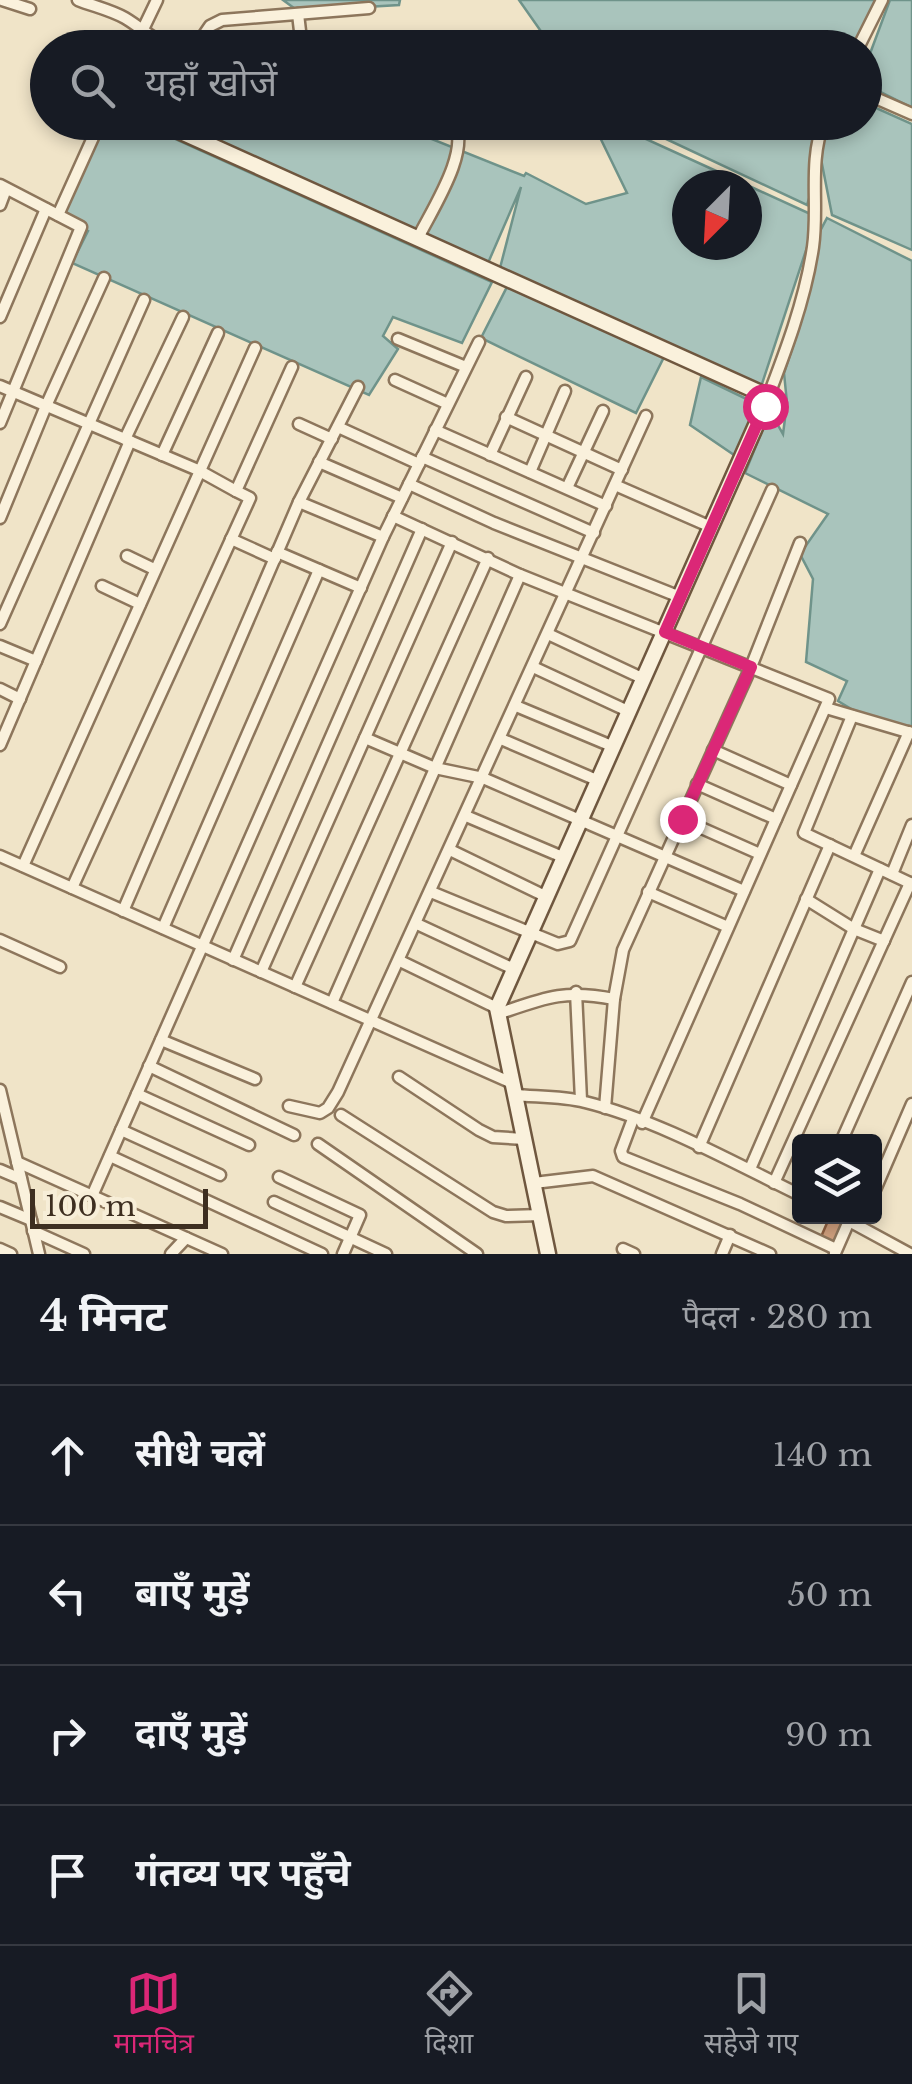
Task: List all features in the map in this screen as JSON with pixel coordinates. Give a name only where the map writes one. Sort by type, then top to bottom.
[{"type":"street","points":[[2,0],[30,9]]},
{"type":"street","points":[[78,0],[125,18],[139,30]]},
{"type":"street","points":[[142,30],[157,0]]},
{"type":"street","points":[[867,30],[882,0]]},
{"type":"street","points":[[208,30],[222,20],[370,8]]},
{"type":"street","points":[[298,14],[300,30]]},
{"type":"street","points":[[882,101],[912,114]]},
{"type":"street","points":[[58,215],[92,140]]},
{"type":"street","points":[[199,140],[763,394],[765,406]]},
{"type":"street","points":[[418,238],[460,149],[460,140]]},
{"type":"street","points":[[548,1254],[497,1011],[765,406],[809,272],[814,242],[818,140]]},
{"type":"street","points":[[0,205],[3,187],[81,227],[0,423]]},
{"type":"street","points":[[0,318],[46,209]]},
{"type":"street","points":[[0,518],[104,278]]},
{"type":"street","points":[[0,624],[144,300]]},
{"type":"street","points":[[2,737],[183,317]]},
{"type":"street","points":[[162,454],[218,333]]},
{"type":"street","points":[[398,339],[466,367]]},
{"type":"street","points":[[92,1196],[383,537],[479,342]]},
{"type":"street","points":[[23,866],[256,348]]},
{"type":"street","points":[[236,491],[292,366]]},
{"type":"street","points":[[490,454],[526,377]]},
{"type":"street","points":[[395,380],[448,404]]},
{"type":"street","points":[[0,386],[198,470],[250,498],[72,888]]},
{"type":"street","points":[[123,910],[299,502],[358,386]]},
{"type":"street","points":[[530,472],[565,391]]},
{"type":"street","points":[[567,488],[604,412]]},
{"type":"street","points":[[289,1106],[311,1113],[328,1108],[373,1021],[646,416]]},
{"type":"street","points":[[506,417],[622,470]]},
{"type":"street","points":[[299,424],[332,439]]},
{"type":"street","points":[[338,427],[594,533]]},
{"type":"street","points":[[436,430],[606,506]]},
{"type":"street","points":[[320,462],[402,498]]},
{"type":"street","points":[[409,484],[494,524],[680,597]]},
{"type":"street","points":[[616,485],[711,528]]},
{"type":"street","points":[[431,892],[558,944],[570,941],[772,490]]},
{"type":"street","points":[[299,502],[383,537]]},
{"type":"street","points":[[393,516],[520,575],[829,699],[728,927],[621,1150],[623,1157],[740,1204],[835,1252],[851,1224]]},
{"type":"street","points":[[233,960],[422,529]]},
{"type":"street","points":[[231,539],[361,588]]},
{"type":"street","points":[[261,972],[452,542]]},
{"type":"street","points":[[606,1108],[614,998],[623,950],[751,667],[800,544]]},
{"type":"street","points":[[126,556],[154,569]]},
{"type":"street","points":[[295,987],[488,558]]},
{"type":"street","points":[[162,928],[318,570]]},
{"type":"street","points":[[332,1003],[520,575]]},
{"type":"street","points":[[102,586],[140,604]]},
{"type":"street","points":[[548,634],[644,680]]},
{"type":"street","points":[[0,646],[36,661]]},
{"type":"street","points":[[533,667],[630,712]]},
{"type":"street","points":[[0,689],[20,698]]},
{"type":"street","points":[[516,706],[614,746]]},
{"type":"street","points":[[826,708],[911,732],[854,856]]},
{"type":"street","points":[[774,1183],[911,883],[804,833],[852,716]]},
{"type":"street","points":[[365,738],[435,768],[483,778],[744,891]]},
{"type":"street","points":[[500,739],[599,781]]},
{"type":"street","points":[[713,750],[791,785]]},
{"type":"street","points":[[697,784],[776,820]]},
{"type":"street","points":[[466,816],[565,858]]},
{"type":"street","points":[[682,819],[760,854]]},
{"type":"street","points":[[892,874],[912,825]]},
{"type":"street","points":[[699,1146],[830,845]]},
{"type":"street","points":[[450,850],[548,897]]},
{"type":"street","points":[[0,856],[373,1021],[514,1089],[606,1108],[699,1146],[792,1191]]},
{"type":"street","points":[[750,1170],[880,868]]},
{"type":"street","points":[[648,892],[728,927]]},
{"type":"street","points":[[806,899],[884,941]]},
{"type":"street","points":[[417,924],[514,969]]},
{"type":"street","points":[[0,940],[60,967]]},
{"type":"street","points":[[400,961],[497,1011],[576,992],[614,998]]},
{"type":"street","points":[[845,1134],[912,982]]},
{"type":"street","points":[[576,992],[581,1100]]},
{"type":"street","points":[[161,1040],[255,1080]]},
{"type":"street","points":[[150,1066],[294,1136]]},
{"type":"street","points":[[400,1077],[479,1130],[493,1136],[524,1138]]},
{"type":"street","points":[[0,1090],[5,1130],[17,1162],[39,1254]]},
{"type":"street","points":[[137,1094],[249,1145]]},
{"type":"street","points":[[882,1175],[909,1119],[912,1104]]},
{"type":"street","points":[[341,1115],[493,1212],[506,1216],[540,1214]]},
{"type":"street","points":[[121,1130],[220,1175]]},
{"type":"street","points":[[318,1144],[476,1254]]},
{"type":"street","points":[[110,1156],[322,1254]]},
{"type":"street","points":[[17,1162],[222,1254]]},
{"type":"street","points":[[0,1170],[21,1179]]},
{"type":"street","points":[[280,1176],[360,1215],[343,1254]]},
{"type":"street","points":[[534,1184],[593,1176],[770,1254]]},
{"type":"street","points":[[274,1202],[386,1254]]},
{"type":"street","points":[[0,1206],[84,1254]]},
{"type":"street","points":[[860,1224],[910,1254]]},
{"type":"street","points":[[722,1254],[730,1235]]},
{"type":"street","points":[[171,1254],[186,1238]]},
{"type":"street","points":[[0,1249],[12,1254]]},
{"type":"water","points":[[283,0],[400,0],[399,5],[298,11]]},
{"type":"water","points":[[519,0],[879,0],[865,30],[540,30]]},
{"type":"water","points":[[890,0],[912,0],[912,108],[882,93],[882,30],[879,30]]},
{"type":"water","points":[[882,111],[912,124],[912,250],[832,215],[821,159],[807,205],[762,184],[762,170],[732,170],[668,140],[882,140]]},
{"type":"water","points":[[91,140],[178,140],[492,282],[462,343],[393,317],[383,336],[398,349],[369,395],[72,263],[88,231],[58,211]]},
{"type":"water","points":[[213,140],[434,140],[524,176],[526,173],[586,204],[627,193],[601,140],[648,140],[714,170],[672,170],[672,260],[762,260],[762,192],[817,217],[757,399],[500,268],[521,187],[488,263]]},
{"type":"water","points":[[827,218],[912,261],[912,735],[868,719],[838,701],[847,681],[806,662],[813,579],[800,554],[828,514],[745,473],[770,411],[783,434],[787,403],[784,373],[801,322],[817,237]]},
{"type":"water","points":[[510,281],[664,357],[636,413],[481,338]]},
{"type":"water","points":[[701,377],[759,405],[740,459],[690,425]]},
{"type":"building","points":[[827,1224],[845,1224],[836,1244],[821,1237]]},
{"type":"route","points":[[682,819],[751,667],[665,632],[765,406]]}]
